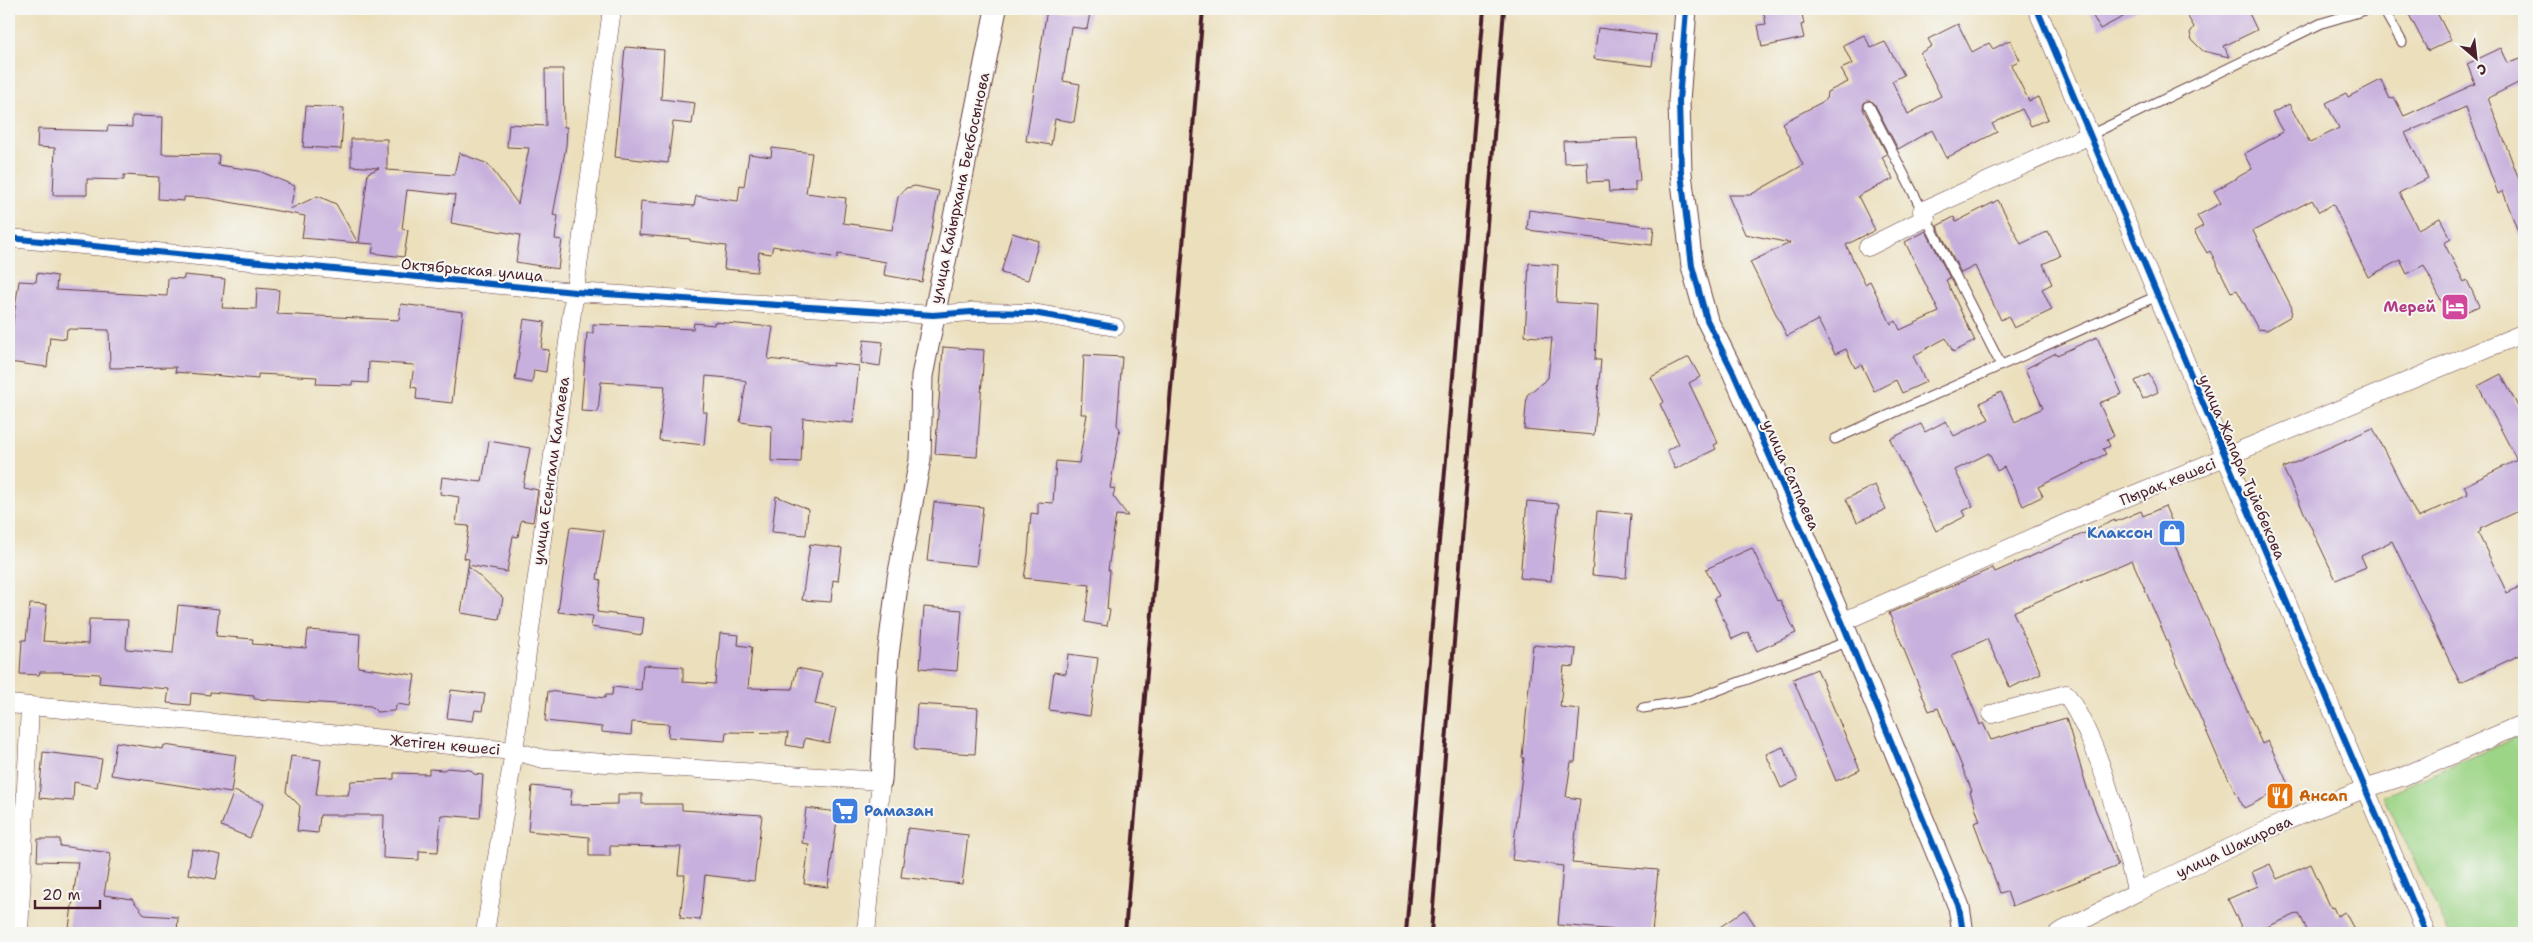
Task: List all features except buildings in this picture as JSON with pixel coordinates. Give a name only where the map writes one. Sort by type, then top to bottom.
[{"type":"street","name":"улица Есенгали Калгаева","points":[[486,933],[514,751],[612,9]]},
{"type":"street","name":"улица Кайырхана Бекбосынова","points":[[866,933],[881,781],[888,655],[898,578],[920,460],[922,376],[996,9]]},
{"type":"street","name":"улица Сатпаева","points":[[1686,9],[1679,100],[1681,173],[1692,266],[1707,320],[1733,372],[1846,631],[1959,907],[1963,933]]},
{"type":"street","name":"улица Жапара Туйебекова","points":[[2036,9],[2426,933]]},
{"type":"street","points":[[1868,246],[1924,214],[2090,135]]},
{"type":"street","name":"Октябрьская улица","points":[[9,238],[575,292],[933,316],[971,312],[1033,313],[1115,327]]},
{"type":"street","name":"Пырақ көшесі","points":[[1846,631],[2082,516],[2225,459],[2524,333]]},
{"type":"street","points":[[1992,714],[2066,694],[2083,720],[2099,757],[2137,892]]},
{"type":"street","name":"Жетіген көшесі","points":[[9,704],[514,751],[544,759],[881,781]]},
{"type":"street","points":[[19,933],[30,706]]},
{"type":"street","name":"улица Шакирова","points":[[2058,933],[2137,892],[2284,822],[2364,789],[2402,777],[2524,723]]},
{"type":"lane","points":[[2090,135],[2322,23],[2370,9],[2385,12],[2402,42]]},
{"type":"lane","points":[[1869,106],[2001,365]]},
{"type":"lane","points":[[1835,440],[2157,296]]},
{"type":"lane","points":[[1643,708],[1692,700],[1846,631]]},
{"type":"green space","points":[[2524,734],[2524,933],[2449,933],[2383,796]]},
{"type":"railway","points":[[1125,933],[1203,9]]},
{"type":"railway","points":[[1406,933],[1484,9]]},
{"type":"railway","points":[[1431,933],[1504,9]]},
{"type":"cycle path","points":[[1686,9],[1679,101],[1681,173],[1692,266],[1707,320],[1733,372],[1842,622],[1959,907],[1963,933]]},
{"type":"cycle path","points":[[2037,9],[2426,933]]},
{"type":"cycle path","points":[[9,238],[575,292],[933,315],[971,312],[1033,313],[1115,327]]},
{"type":"place","name":"Мерей","points":[[2455,307]]},
{"type":"place","name":"Клаксон","points":[[2172,533]]},
{"type":"place","name":"Ансап","points":[[2280,796]]},
{"type":"place","name":"Рамазан","points":[[845,811]]}]
